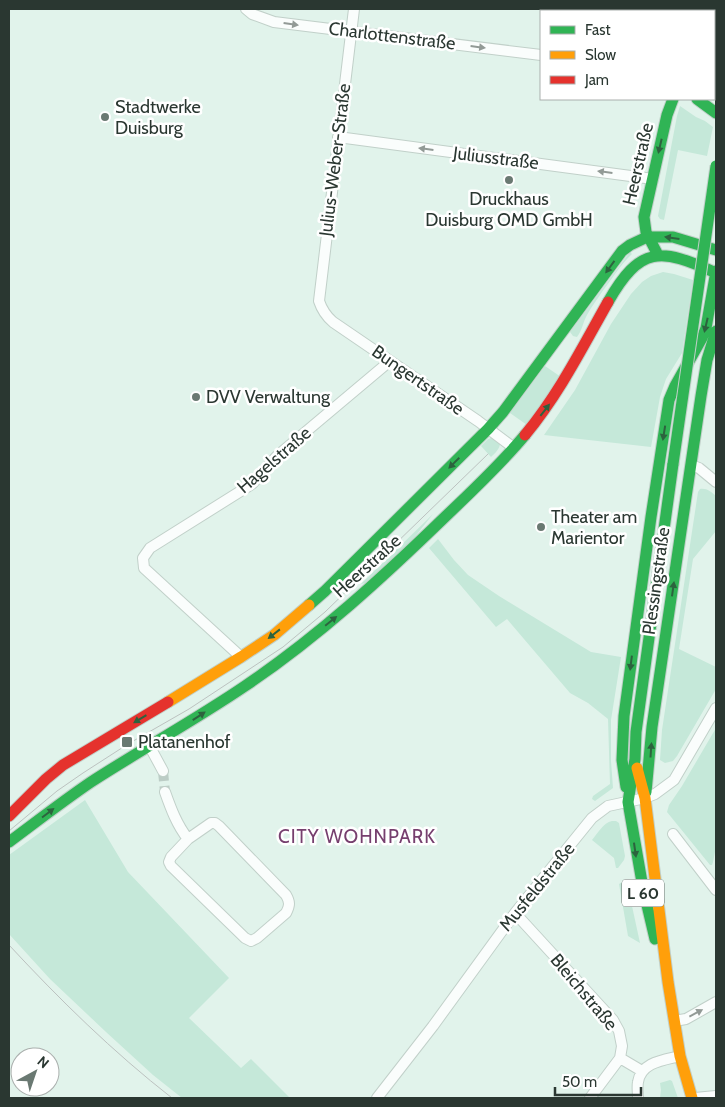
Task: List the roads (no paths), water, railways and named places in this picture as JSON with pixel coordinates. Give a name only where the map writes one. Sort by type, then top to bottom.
[{"type":"main road","name":"Heerstraße","points":[[9,842],[79,790],[185,726],[290,655],[342,612],[417,545],[514,448],[550,403],[591,330],[630,269],[642,261],[658,255],[647,236],[644,217],[667,115],[673,100]]},
{"type":"main road","points":[[698,100],[716,113]]},
{"type":"main road","name":"Plessingstraße","points":[[628,802],[673,464],[716,166]]},
{"type":"main road","name":"Heerstraße","points":[[9,816],[63,765],[180,696],[274,635],[324,591],[488,429],[503,412],[622,251],[647,236]]},
{"type":"main road","points":[[647,236],[673,238],[716,250]]},
{"type":"main road","name":"L 60","points":[[658,255],[673,256],[716,272]]},
{"type":"main road","name":"Plessingstraße","points":[[628,802],[622,760],[624,716],[669,400],[706,328],[716,272]]},
{"type":"main road","name":"Plessingstraße","points":[[646,798],[652,727],[691,465],[707,360],[716,331]]},
{"type":"main road","name":"Plessingstraße","points":[[635,759],[646,798]]},
{"type":"main road","name":"L 60","points":[[646,798],[674,1021],[680,1056],[694,1098]]},
{"type":"main road","name":"L 60","points":[[628,802],[638,869],[647,911],[668,982]]},
{"type":"street","name":"Charlottenstraße","points":[[246,9],[252,14],[274,22],[540,55]]},
{"type":"street","name":"Julius-Weber-Straße","points":[[322,311],[319,302],[354,9]]},
{"type":"street","name":"Juliusstraße","points":[[338,137],[653,179]]},
{"type":"street","name":"Bungertstraße","points":[[322,311],[333,322],[514,448]]},
{"type":"street","name":"Hagelstraße","points":[[241,657],[144,568],[143,558],[150,548],[252,484],[277,456],[390,361]]},
{"type":"street","points":[[691,465],[699,468],[716,482]]},
{"type":"street","name":"Musfeldstraße","points":[[377,1098],[433,1026],[515,912],[592,818],[608,806],[646,798],[655,794],[674,780],[716,708]]},
{"type":"street","points":[[150,747],[163,771]]},
{"type":"street","points":[[165,792],[174,817],[188,839]]},
{"type":"street","points":[[211,823],[220,826],[286,895],[290,902],[286,912],[257,938],[251,941],[245,938],[171,866],[169,862],[171,858],[188,839],[211,823]]},
{"type":"street","points":[[673,834],[713,878],[716,890]]},
{"type":"street","name":"Bleichstraße","points":[[515,912],[613,1020],[619,1031],[622,1046],[620,1058]]},
{"type":"street","points":[[674,1021],[686,1019],[716,1002]]},
{"type":"street","points":[[638,1098],[638,1082],[642,1071],[656,1062],[680,1056]]},
{"type":"street","points":[[590,1098],[620,1058],[642,1071]]},
{"type":"street","points":[[694,1098],[716,1096]]},
{"type":"tunnel","points":[[163,771],[165,792]]},
{"type":"tram line","points":[[9,831],[57,791],[83,773],[128,744],[189,709],[283,647],[325,612],[488,454]]},
{"type":"tram line","points":[[9,945],[87,1024],[172,1098]]},
{"type":"place","name":"Stadtwerke Duisburg","points":[[105,117]]},
{"type":"place","name":"Druckhaus Duisburg OMD GmbH","points":[[509,180]]},
{"type":"place","name":"DVV Verwaltung","points":[[196,397]]},
{"type":"place","name":"Theater am Marientor","points":[[541,527]]},
{"type":"place","name":"Platanenhof","points":[[127,742]]},
{"type":"district","name":"CITY WOHNPARK","points":[[357,836]]}]
